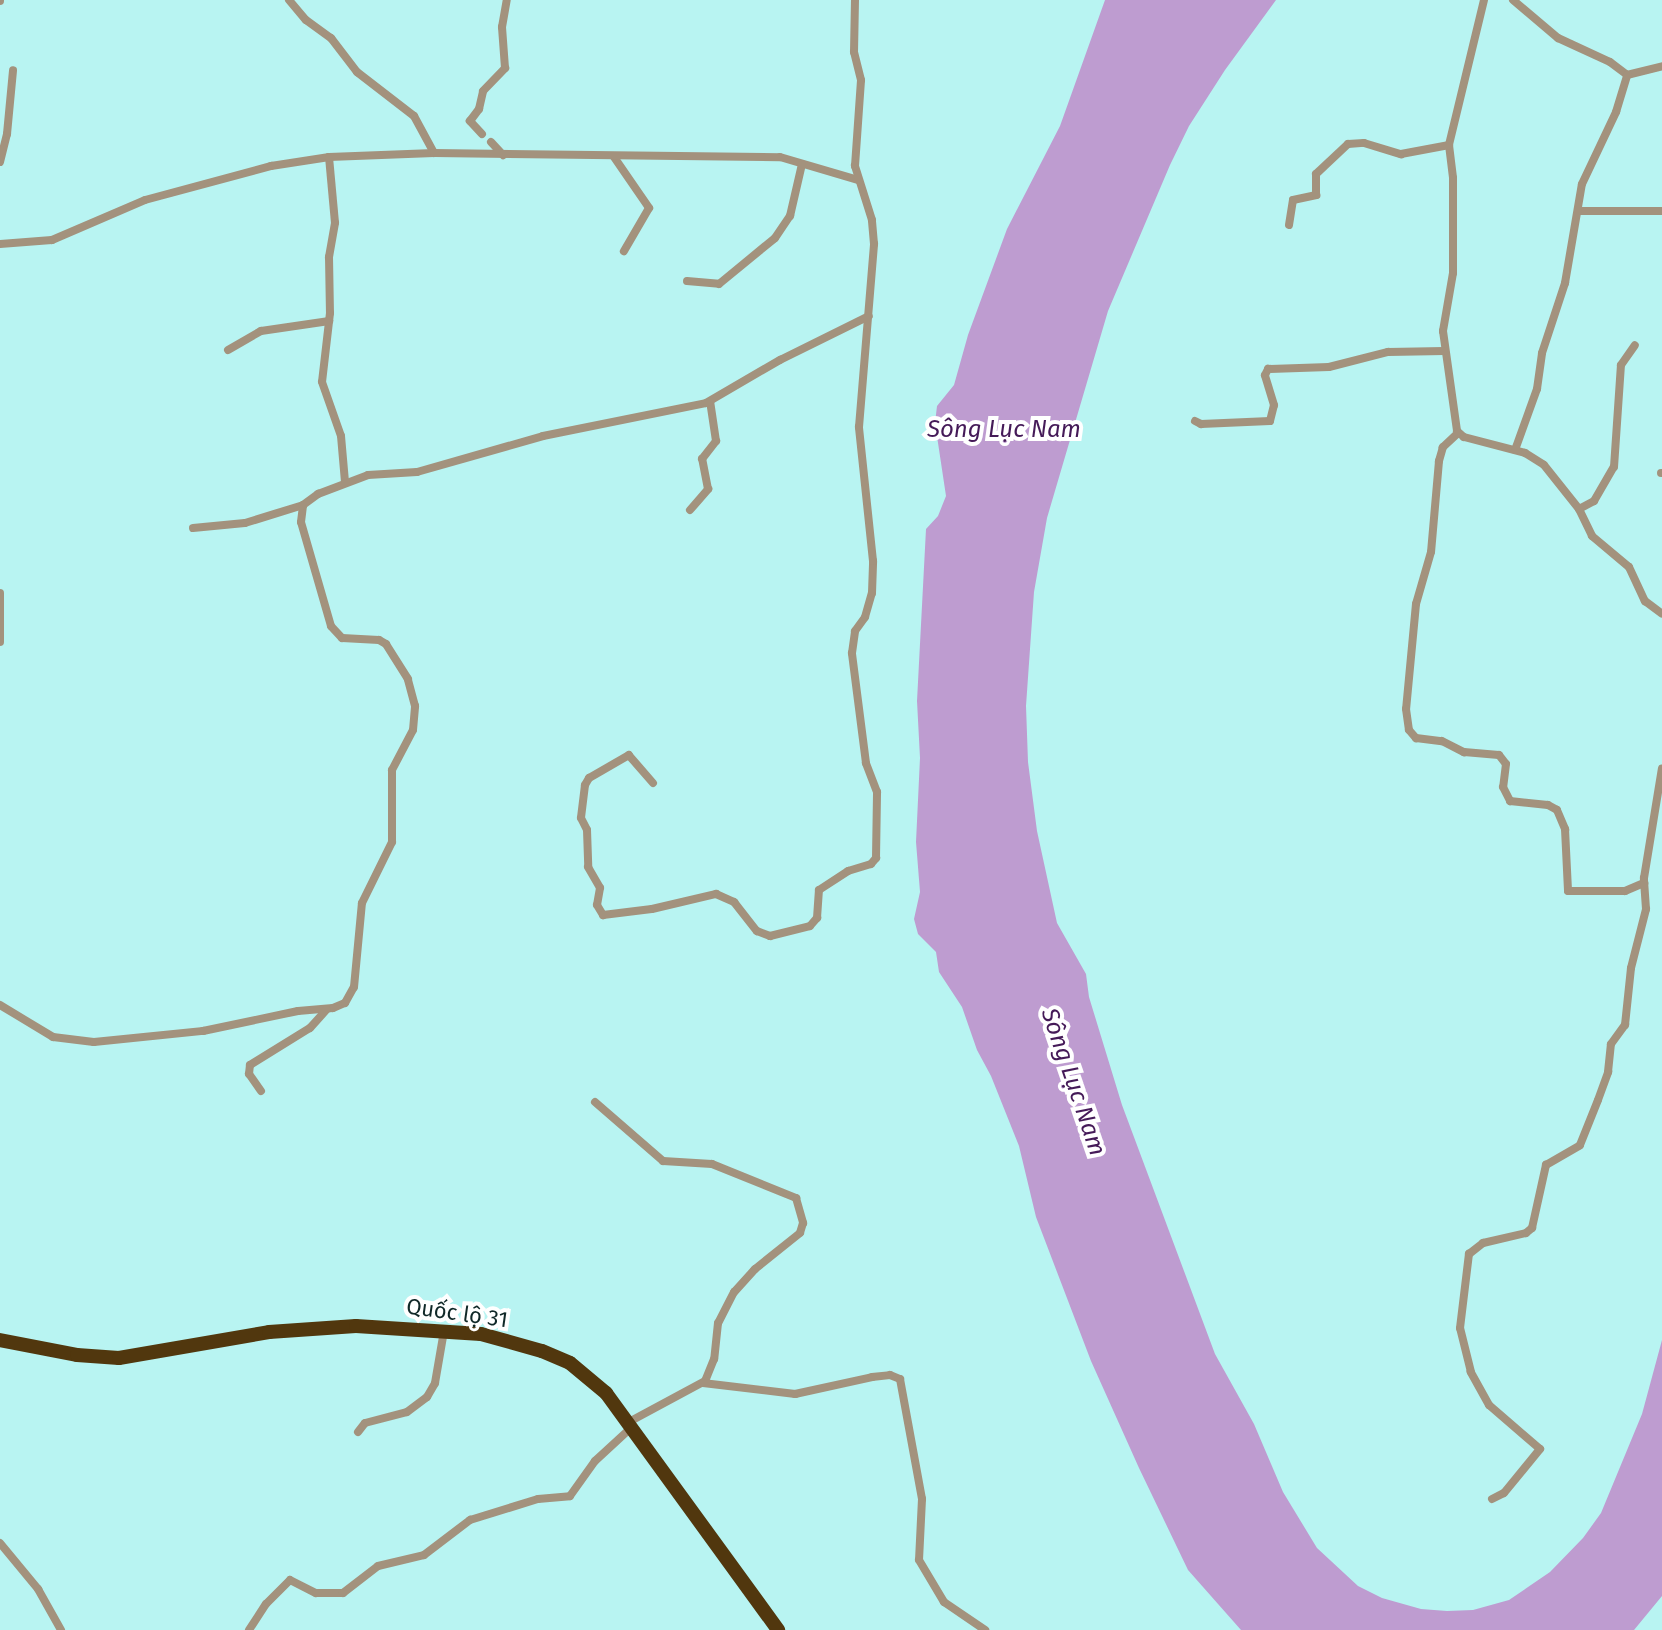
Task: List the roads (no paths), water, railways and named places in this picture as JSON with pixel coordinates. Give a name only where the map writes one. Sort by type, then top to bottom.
[{"type":"highway","name":"Quốc lộ 31","points":[[0,1340],[77,1355],[119,1358],[227,1342],[269,1332],[326,1326],[444,1331],[504,1340],[570,1363],[606,1393],[631,1424],[778,1630]]},
{"type":"street","points":[[289,0],[306,20],[331,38],[357,72],[414,116],[434,153]]},
{"type":"street","points":[[482,134],[470,121],[479,109],[483,91],[505,68],[502,27],[507,0]]},
{"type":"street","points":[[653,783],[629,755],[589,778],[585,785],[581,818],[587,830],[588,867],[600,888],[597,905],[603,915],[652,909],[716,894],[734,902],[757,931],[770,936],[810,926],[817,918],[819,890],[848,871],[871,864],[876,858],[877,792],[866,763],[852,653],[855,631],[865,617],[872,593],[873,543],[861,474],[859,427],[874,237],[855,166],[861,80],[854,52],[855,0]]},
{"type":"street","points":[[1458,433],[1443,331],[1453,273],[1453,178],[1449,145],[1484,0]]},
{"type":"street","points":[[1513,0],[1558,38],[1610,62],[1627,75]]},
{"type":"street","points":[[1627,75],[1662,66]]},
{"type":"street","points":[[0,162],[7,134],[13,70]]},
{"type":"street","points":[[1515,450],[1537,389],[1542,353],[1565,283],[1580,211],[1578,200],[1582,184],[1616,112],[1627,75]]},
{"type":"street","points":[[491,142],[504,155]]},
{"type":"street","points":[[1289,225],[1293,200],[1316,195],[1316,174],[1348,144],[1364,143],[1401,154],[1449,145]]},
{"type":"street","points":[[0,244],[52,240],[166,193],[271,166],[329,157],[434,153],[766,157],[858,180]]},
{"type":"street","points":[[329,157],[335,203],[322,387],[341,436],[345,482]]},
{"type":"street","points":[[614,157],[649,208],[624,251]]},
{"type":"street","points":[[687,281],[719,284],[775,238],[790,216],[802,164]]},
{"type":"street","points":[[1580,211],[1662,211]]},
{"type":"street","points":[[193,528],[245,523],[303,505],[311,497],[368,475],[417,472],[533,438],[710,401],[780,360],[869,316]]},
{"type":"street","points":[[228,350],[261,331],[329,321]]},
{"type":"street","points":[[1579,509],[1594,501],[1614,467],[1621,365],[1635,345]]},
{"type":"street","points":[[1195,421],[1201,424],[1270,421],[1274,405],[1265,375],[1268,369],[1329,367],[1388,352],[1444,351]]},
{"type":"street","points":[[690,510],[708,489],[702,459],[716,441],[710,401]]},
{"type":"street","points":[[1458,433],[1515,450],[1544,465],[1579,509],[1592,536],[1629,567],[1645,601],[1662,614]]},
{"type":"street","points":[[1458,433],[1443,447],[1439,461],[1431,552],[1416,604],[1406,709],[1409,730],[1416,738],[1442,741],[1464,752],[1499,755],[1506,764],[1503,787],[1507,798],[1557,810],[1565,829],[1568,891],[1625,891],[1644,883]]},
{"type":"street","points":[[0,1005],[53,1037],[94,1042],[203,1031],[327,1009],[341,1005],[353,992],[362,903],[392,842],[392,770],[411,733],[415,706],[408,679],[386,644],[379,640],[342,638],[331,626],[301,522],[303,505]]},
{"type":"street","points":[[0,593],[0,642]]},
{"type":"street","points":[[1492,1499],[1504,1493],[1540,1449],[1489,1405],[1471,1372],[1460,1328],[1469,1254],[1483,1243],[1530,1231],[1539,1207],[1546,1165],[1580,1145],[1608,1072],[1611,1044],[1625,1025],[1631,968],[1648,901],[1644,883],[1662,768]]},
{"type":"street","points":[[261,1091],[249,1074],[250,1065],[310,1028],[327,1009]]},
{"type":"street","points":[[249,1630],[266,1604],[290,1580],[316,1593],[343,1593],[378,1566],[424,1555],[470,1520],[515,1504],[570,1496],[595,1461],[631,1424],[703,1383],[714,1359],[718,1323],[734,1292],[755,1269],[800,1233],[803,1223],[796,1198],[712,1164],[663,1161],[595,1102]]},
{"type":"street","points":[[358,1432],[365,1423],[407,1412],[427,1397],[435,1383],[444,1331]]},
{"type":"street","points":[[703,1383],[795,1394],[872,1377],[890,1375],[900,1379],[922,1499],[919,1560],[944,1602],[985,1630]]},
{"type":"street","points":[[0,1543],[38,1589],[61,1630]]},
{"type":"water","name":"Sông Lục Nam","points":[[1105,0],[1276,0],[1189,126],[1170,165],[1108,311],[1047,518],[1034,592],[1026,706],[1028,762],[1037,831],[1057,923],[1086,974],[1089,997],[1122,1105],[1215,1354],[1254,1424],[1283,1492],[1317,1548],[1358,1586],[1382,1598],[1421,1609],[1473,1610],[1509,1600],[1550,1572],[1583,1538],[1601,1513],[1642,1414],[1662,1340],[1662,1596],[1634,1630],[1241,1630],[1188,1570],[1139,1468],[1091,1361],[1036,1217],[1019,1146],[991,1076],[977,1050],[962,1007],[939,972],[936,952],[918,934],[914,919],[920,892],[916,842],[920,758],[917,701],[926,529],[938,516],[946,496],[935,423],[937,406],[954,385],[968,335],[1007,229],[1060,126]]}]
